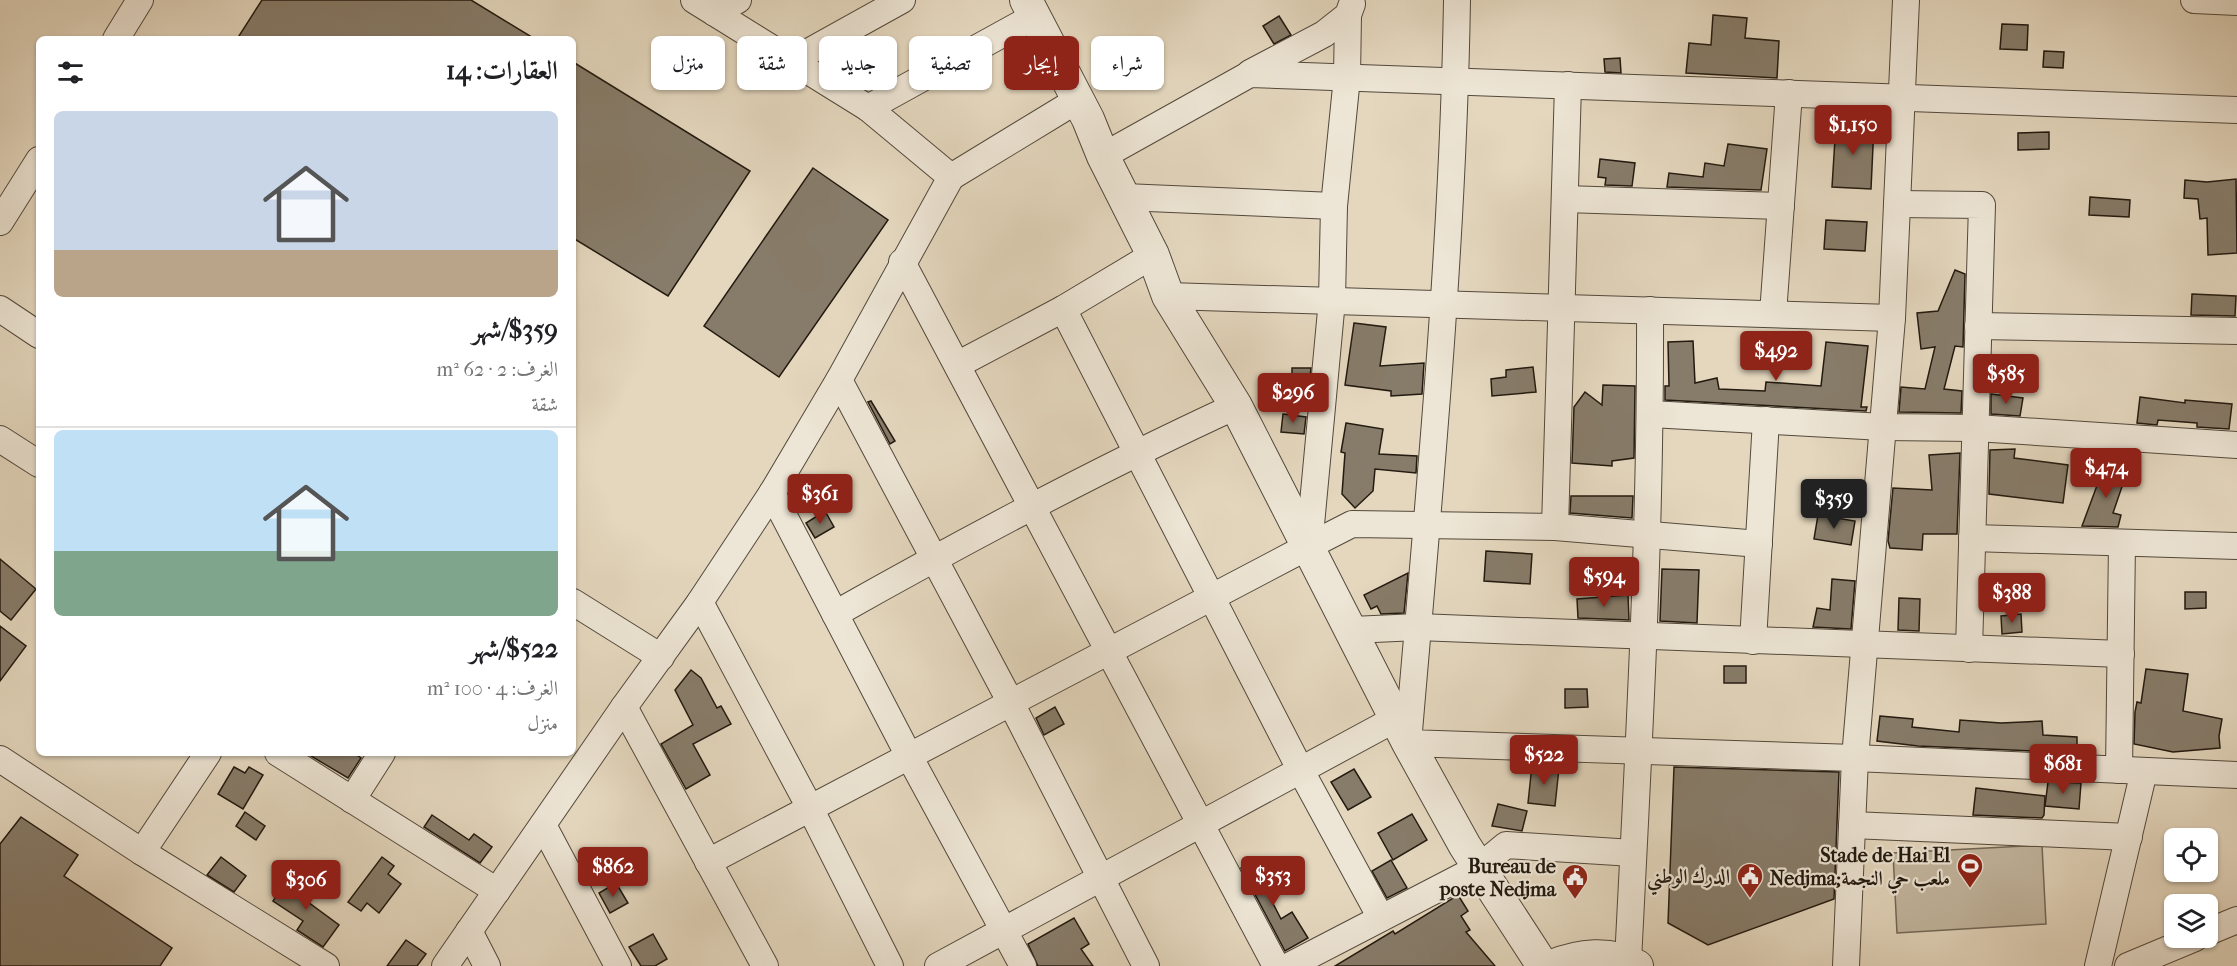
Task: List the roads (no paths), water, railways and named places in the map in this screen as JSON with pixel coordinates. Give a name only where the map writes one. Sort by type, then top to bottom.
[{"type":"street","points":[[118,36],[140,0]]},
{"type":"street","points":[[694,0],[752,36]]},
{"type":"street","points":[[716,13],[738,0]]},
{"type":"street","points":[[807,53],[902,0]]},
{"type":"street","points":[[1402,730],[1418,627],[1445,303],[1456,80],[1457,0]]},
{"type":"street","points":[[1846,966],[1855,758],[1892,318],[1906,0]]},
{"type":"street","points":[[2194,0],[2237,2]]},
{"type":"street","points":[[1103,156],[1324,34],[1351,7]]},
{"type":"street","points":[[1309,546],[1332,300],[1334,206],[1347,78],[1351,7]]},
{"type":"street","points":[[868,108],[1030,8],[1077,97],[1103,156],[1153,255],[1168,296],[1236,406],[1402,730],[1478,868],[1543,966]]},
{"type":"street","points":[[807,70],[868,108],[951,177]]},
{"type":"street","points":[[1250,74],[2237,110]]},
{"type":"street","points":[[1555,527],[1569,85]]},
{"type":"street","points":[[1773,314],[1789,93]]},
{"type":"street","points":[[445,966],[624,707],[700,602],[772,493],[839,380],[902,262],[951,177],[1066,107],[1077,97]]},
{"type":"street","points":[[0,222],[36,165]]},
{"type":"street","points":[[1124,197],[1334,206]]},
{"type":"street","points":[[1564,199],[1781,206]]},
{"type":"street","points":[[1897,204],[1982,205],[1969,649]]},
{"type":"street","points":[[957,365],[1063,309],[1153,255]]},
{"type":"street","points":[[902,262],[1276,966]]},
{"type":"street","points":[[1168,296],[1892,318]]},
{"type":"street","points":[[0,309],[36,333]]},
{"type":"street","points":[[1063,309],[1301,771],[1381,918]]},
{"type":"street","points":[[1552,966],[1571,958],[1600,955],[1632,963],[1634,853],[1651,414],[1650,310]]},
{"type":"street","points":[[1978,326],[2237,331]]},
{"type":"street","points":[[839,380],[1011,703],[1146,966]]},
{"type":"street","points":[[835,614],[1032,506],[1137,452],[1236,406]]},
{"type":"street","points":[[1651,414],[1883,427],[1976,428],[2237,445]]},
{"type":"street","points":[[1753,641],[1766,420]]},
{"type":"street","points":[[0,439],[36,462]]},
{"type":"street","points":[[772,493],[909,756],[1023,966]]},
{"type":"street","points":[[708,862],[1352,524],[1555,527],[1759,544]]},
{"type":"street","points":[[1972,538],[2237,546]]},
{"type":"street","points":[[2119,770],[2122,543]]},
{"type":"street","points":[[700,602],[810,808],[890,966]]},
{"type":"street","points":[[576,604],[661,657]]},
{"type":"street","points":[[1352,630],[1418,627],[2121,654]]},
{"type":"street","points":[[624,707],[708,862],[755,962]]},
{"type":"street","points":[[938,966],[1301,771],[1402,730],[1639,751],[2237,775]]},
{"type":"street","points":[[142,852],[206,756]]},
{"type":"street","points":[[283,756],[497,891]]},
{"type":"street","points":[[352,800],[380,756]]},
{"type":"street","points":[[0,759],[142,852],[326,966]]},
{"type":"street","points":[[2098,966],[2144,771]]},
{"type":"street","points":[[543,825],[618,966]]},
{"type":"street","points":[[1852,825],[2129,837]]},
{"type":"street","points":[[1289,966],[1478,868],[1506,845],[1634,853]]},
{"type":"street","points":[[2218,928],[2237,920]]},
{"type":"street","points":[[469,932],[488,966]]},
{"type":"street","points":[[2128,966],[2171,948]]},
{"type":"place","name":"Stade de Hai El Nedjma;ملعب حي النجمة","points":[[1970,889]]},
{"type":"place","name":"الدرك الوطني","points":[[1750,899]]},
{"type":"place","name":"Bureau de poste Nedjma","points":[[1575,900]]}]
